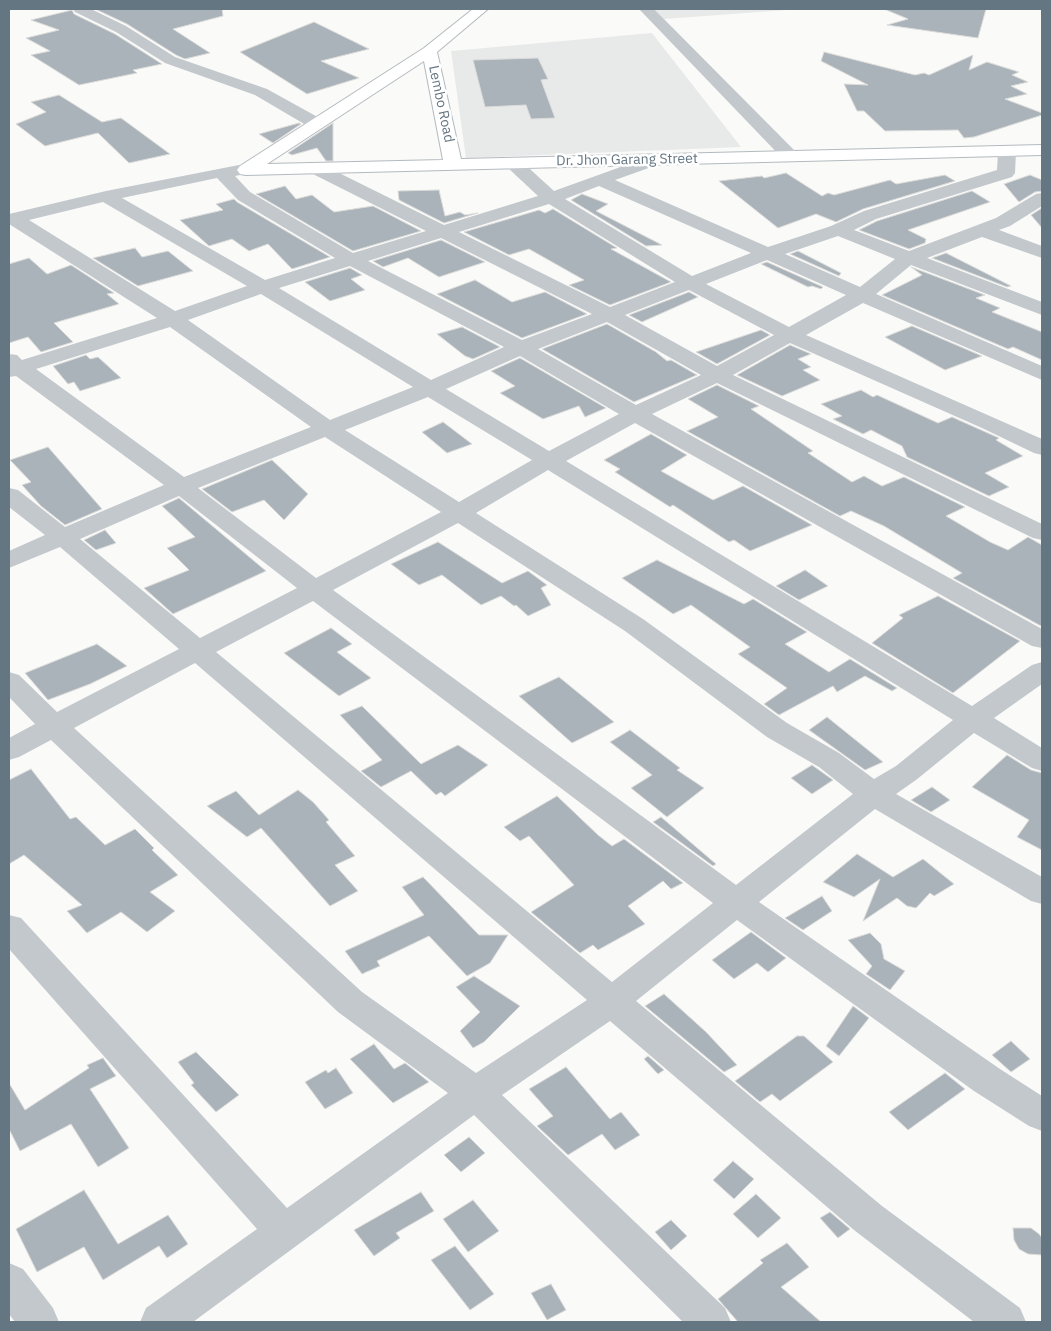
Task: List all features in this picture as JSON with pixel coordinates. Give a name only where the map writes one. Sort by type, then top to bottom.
[{"type":"street","points":[[80,9],[121,29],[170,60],[260,92],[317,124]]},
{"type":"street","name":"Lembo Road","points":[[453,164],[429,51],[481,9]]},
{"type":"street","points":[[646,9],[790,156]]},
{"type":"street","points":[[246,170],[429,51]]},
{"type":"street","name":"Dr. Jhon Garang Street","points":[[11,219],[106,196],[217,173],[246,170],[1042,150]]},
{"type":"street","points":[[9,560],[181,486],[428,389],[488,361],[768,252],[838,230],[870,214],[1006,173],[1008,152]]},
{"type":"street","points":[[12,366],[173,319],[350,259],[551,198],[651,161]]},
{"type":"street","points":[[513,163],[551,198],[690,283],[789,335],[990,423],[1042,448]]},
{"type":"street","points":[[315,168],[440,232],[610,315],[718,375],[1042,533]]},
{"type":"street","points":[[217,173],[244,196],[350,259],[522,348],[635,414],[1042,640]]},
{"type":"street","points":[[600,180],[768,252],[1042,374]]},
{"type":"street","points":[[106,196],[263,287],[1042,761]]},
{"type":"street","points":[[9,750],[313,588],[459,513],[520,476],[635,414],[718,375],[862,295],[908,258],[1003,222],[1042,198]]},
{"type":"street","points":[[11,219],[173,319],[328,429],[634,624],[777,730],[829,760],[873,794],[1042,892]]},
{"type":"street","points":[[838,230],[1042,309]]},
{"type":"street","points":[[981,230],[1042,252]]},
{"type":"street","points":[[12,366],[181,486],[313,588],[735,902],[987,1080],[1042,1115]]},
{"type":"street","points":[[9,495],[63,537],[868,1218],[1006,1322]]},
{"type":"street","points":[[160,1322],[476,1093],[611,1002],[873,794],[906,773],[973,720],[1042,670]]},
{"type":"street","points":[[9,681],[53,725],[350,1002],[476,1093],[711,1322]]},
{"type":"street","points":[[9,926],[284,1232]]},
{"type":"street","points":[[9,1282],[39,1322]]},
{"type":"shaded area","points":[[654,9],[800,9],[664,19]]},
{"type":"shaded area","points":[[652,33],[741,147],[466,158],[451,51]]},
{"type":"building","points":[[95,9],[222,9],[223,16],[173,29],[210,53],[185,59],[127,24]]},
{"type":"building","points":[[884,9],[986,9],[978,38],[887,25],[908,19]]},
{"type":"building","points":[[72,10],[74,14],[115,34],[162,64],[133,70],[137,73],[79,85],[31,55],[50,51],[26,38],[59,30],[31,20]]},
{"type":"building","points":[[314,22],[369,49],[321,61],[359,78],[307,94],[240,52]]},
{"type":"building","points":[[824,52],[915,75],[924,73],[929,75],[973,55],[969,70],[987,62],[1019,72],[1012,75],[1028,82],[1011,86],[1027,94],[1005,99],[1042,113],[1042,115],[974,137],[964,138],[958,130],[885,131],[864,111],[857,111],[844,84],[868,85],[821,61]]},
{"type":"building","points":[[538,58],[548,79],[541,80],[555,118],[531,119],[526,105],[485,107],[473,60]]},
{"type":"building","points":[[59,95],[102,122],[121,118],[170,154],[129,163],[98,133],[45,146],[16,124],[46,112],[31,102]]},
{"type":"building","points":[[333,123],[333,161],[326,161],[317,148],[292,155],[288,153]]},
{"type":"building","points":[[301,124],[273,143],[259,134]]},
{"type":"building","points":[[786,173],[822,196],[828,193],[834,195],[890,180],[896,184],[945,175],[955,181],[863,209],[836,222],[816,214],[778,228],[719,181],[762,176],[764,178]]},
{"type":"building","points":[[1030,175],[1042,180],[1042,191],[1035,192],[1019,202],[1004,184]]},
{"type":"building","points":[[285,186],[296,199],[312,195],[334,212],[373,206],[421,231],[353,251],[256,194]]},
{"type":"building","points":[[439,190],[445,216],[460,212],[465,215],[478,213],[444,223],[399,200],[398,191]]},
{"type":"building","points":[[972,191],[990,202],[908,230],[926,239],[925,243],[909,249],[859,230],[877,221]]},
{"type":"building","points":[[582,194],[608,204],[596,211],[662,245],[646,246],[571,200]]},
{"type":"building","points":[[234,199],[330,257],[292,269],[268,244],[249,251],[232,239],[209,246],[180,220],[223,210],[216,204]]},
{"type":"building","points":[[1042,208],[1042,228],[1031,215]]},
{"type":"building","points":[[553,209],[617,248],[611,249],[671,282],[610,305],[569,285],[584,280],[529,249],[509,255],[464,232],[539,210],[545,213]]},
{"type":"building","points":[[441,240],[485,262],[439,277],[408,258],[383,267],[373,261]]},
{"type":"building","points":[[135,248],[142,257],[168,251],[193,271],[138,286],[93,258]]},
{"type":"building","points":[[798,251],[841,273],[839,276],[790,254]]},
{"type":"building","points":[[946,253],[1011,286],[1007,287],[932,258]]},
{"type":"building","points":[[29,258],[47,274],[71,265],[114,293],[107,294],[119,304],[54,323],[73,342],[41,352],[28,337],[9,343],[9,264]]},
{"type":"building","points":[[767,262],[823,287],[821,289],[812,286],[808,287],[761,264]]},
{"type":"building","points":[[911,267],[985,295],[976,298],[1000,308],[992,312],[1042,332],[1042,360],[1013,347],[1008,349],[882,295],[922,275]]},
{"type":"building","points":[[350,268],[362,275],[351,279],[365,290],[330,301],[305,282]]},
{"type":"building","points":[[475,280],[512,302],[545,292],[587,314],[522,338],[437,294]]},
{"type":"building","points":[[689,292],[698,297],[642,322],[629,315]]},
{"type":"building","points":[[607,324],[656,352],[667,361],[671,360],[697,375],[634,402],[542,349]]},
{"type":"building","points":[[912,326],[982,356],[945,370],[885,337]]},
{"type":"building","points":[[462,327],[500,347],[473,359],[465,356],[437,334]]},
{"type":"building","points":[[761,330],[770,335],[717,364],[696,352]]},
{"type":"building","points":[[790,345],[811,354],[798,359],[811,367],[803,370],[820,380],[782,396],[737,375]]},
{"type":"building","points":[[86,355],[90,359],[98,357],[121,378],[80,391],[74,382],[68,384],[53,366]]},
{"type":"building","points":[[520,358],[606,408],[585,417],[579,406],[543,419],[500,393],[515,386],[491,371]]},
{"type":"building","points":[[717,385],[759,406],[751,409],[813,451],[808,453],[852,482],[864,476],[882,486],[904,477],[965,507],[946,516],[990,542],[1008,550],[1028,537],[1042,545],[1042,625],[953,578],[962,573],[884,526],[851,511],[840,516],[687,431],[718,417],[688,399]]},
{"type":"building","points":[[861,390],[873,397],[877,395],[938,423],[952,417],[999,438],[996,440],[1023,456],[985,473],[1009,487],[989,496],[907,457],[902,446],[871,430],[863,434],[833,419],[842,416],[821,404]]},
{"type":"building","points":[[443,422],[472,444],[447,453],[422,432]]},
{"type":"building","points":[[651,434],[687,455],[661,471],[713,500],[743,486],[812,525],[750,551],[734,540],[729,542],[673,505],[670,507],[615,472],[620,469],[604,460]]},
{"type":"building","points":[[48,447],[102,509],[65,525],[41,506],[22,485],[31,482],[10,460]]},
{"type":"building","points":[[272,460],[308,494],[284,520],[264,500],[232,512],[202,489]]},
{"type":"building","points":[[179,498],[266,571],[173,614],[144,588],[189,570],[167,548],[195,537],[162,506]]},
{"type":"building","points":[[105,530],[116,543],[96,550],[84,540]]},
{"type":"building","points":[[438,542],[502,583],[528,571],[547,585],[541,588],[551,605],[528,616],[516,605],[514,606],[501,596],[481,605],[442,575],[419,585],[391,564]]},
{"type":"building","points":[[657,560],[744,604],[753,599],[807,632],[785,644],[829,672],[850,659],[897,688],[892,691],[865,676],[837,692],[833,686],[779,715],[764,704],[787,688],[738,654],[750,647],[691,605],[673,614],[622,578]]},
{"type":"building","points":[[805,570],[828,586],[799,600],[776,586]]},
{"type":"building","points":[[938,596],[1020,641],[953,693],[872,643],[903,618],[899,615]]},
{"type":"building","points":[[331,628],[352,644],[337,652],[371,678],[339,696],[284,653]]},
{"type":"building","points":[[97,644],[127,666],[90,684],[48,700],[25,673]]},
{"type":"building","points":[[559,677],[614,722],[572,743],[519,696]]},
{"type":"building","points":[[362,706],[421,764],[458,745],[488,765],[445,796],[441,792],[436,795],[411,771],[381,787],[361,771],[382,760],[340,715]]},
{"type":"building","points":[[827,717],[883,762],[865,770],[809,730]]},
{"type":"building","points":[[630,730],[680,768],[677,770],[704,788],[667,817],[631,788],[652,775],[610,742]]},
{"type":"building","points":[[1007,755],[1031,770],[1042,773],[1042,850],[1017,837],[1029,820],[972,787]]},
{"type":"building","points":[[812,765],[833,780],[812,794],[791,778]]},
{"type":"building","points":[[31,769],[70,819],[76,817],[105,845],[135,829],[154,848],[152,850],[178,875],[150,892],[175,911],[147,932],[121,912],[87,933],[67,911],[82,905],[24,855],[9,864],[9,780]]},
{"type":"building","points":[[932,787],[950,800],[931,812],[911,800]]},
{"type":"building","points":[[298,790],[313,802],[329,820],[326,822],[355,856],[335,865],[358,891],[330,906],[261,828],[247,837],[207,806],[236,791],[259,815]]},
{"type":"building","points":[[557,796],[612,846],[624,839],[683,883],[671,889],[663,881],[628,906],[645,924],[598,950],[593,945],[580,953],[531,912],[574,885],[529,836],[520,841],[504,827]]},
{"type":"building","points":[[661,817],[716,864],[713,866],[653,822]]},
{"type":"building","points":[[857,854],[893,877],[923,859],[954,884],[934,896],[930,893],[916,908],[907,906],[897,898],[863,921],[880,879],[854,897],[823,882]]},
{"type":"building","points":[[423,877],[479,935],[508,935],[490,963],[467,976],[429,936],[377,961],[380,966],[362,974],[345,951],[424,915],[402,887]]},
{"type":"building","points":[[822,896],[832,911],[803,930],[785,918]]},
{"type":"building","points":[[751,932],[786,958],[768,972],[757,963],[734,979],[712,960]]},
{"type":"building","points":[[870,933],[881,944],[884,959],[905,971],[890,990],[866,974],[872,966],[848,940]]},
{"type":"building","points":[[474,976],[520,1006],[484,1042],[473,1048],[460,1031],[480,1012],[456,987]]},
{"type":"building","points":[[664,994],[706,1032],[737,1065],[724,1072],[645,1006]]},
{"type":"building","points":[[853,1006],[869,1018],[839,1056],[826,1046]]},
{"type":"building","points":[[797,1036],[804,1036],[833,1062],[780,1101],[772,1094],[760,1102],[735,1081]]},
{"type":"building","points":[[1011,1041],[1030,1059],[1011,1072],[992,1055]]},
{"type":"building","points":[[374,1044],[394,1069],[405,1063],[429,1082],[393,1103],[350,1059]]},
{"type":"building","points":[[196,1052],[239,1095],[216,1112],[191,1085],[194,1083],[178,1062]]},
{"type":"building","points":[[648,1056],[664,1070],[658,1074],[644,1059]]},
{"type":"building","points":[[103,1058],[116,1076],[90,1089],[129,1148],[98,1167],[71,1124],[20,1151],[9,1129],[9,1083],[25,1110],[89,1068],[87,1065]]},
{"type":"building","points":[[566,1067],[610,1119],[621,1112],[640,1135],[615,1150],[602,1134],[568,1155],[537,1126],[553,1116],[529,1089]]},
{"type":"building","points":[[336,1068],[353,1093],[325,1109],[305,1082],[326,1070],[328,1073]]},
{"type":"building","points":[[945,1073],[965,1089],[908,1130],[889,1112]]},
{"type":"building","points":[[469,1137],[485,1153],[461,1172],[444,1155]]},
{"type":"building","points":[[733,1161],[754,1179],[734,1199],[713,1180]]},
{"type":"building","points":[[84,1190],[118,1244],[168,1215],[188,1244],[167,1258],[159,1246],[103,1280],[84,1247],[37,1272],[16,1229]]},
{"type":"building","points":[[421,1192],[434,1211],[396,1233],[400,1238],[374,1256],[354,1230]]},
{"type":"building","points":[[756,1194],[781,1218],[758,1238],[733,1214]]},
{"type":"building","points":[[473,1200],[499,1231],[468,1252],[443,1219]]},
{"type":"building","points":[[830,1212],[850,1229],[838,1238],[820,1218]]},
{"type":"building","points":[[671,1220],[687,1236],[671,1250],[655,1232]]},
{"type":"building","points":[[1013,1228],[1031,1228],[1039,1234],[1042,1238],[1042,1255],[1028,1254],[1019,1249],[1014,1240]]},
{"type":"building","points":[[787,1243],[809,1267],[781,1287],[821,1322],[738,1322],[718,1299],[763,1263],[760,1260]]},
{"type":"building","points":[[455,1246],[494,1294],[470,1310],[431,1260]]},
{"type":"building","points":[[551,1284],[566,1310],[547,1320],[531,1293]]}]
